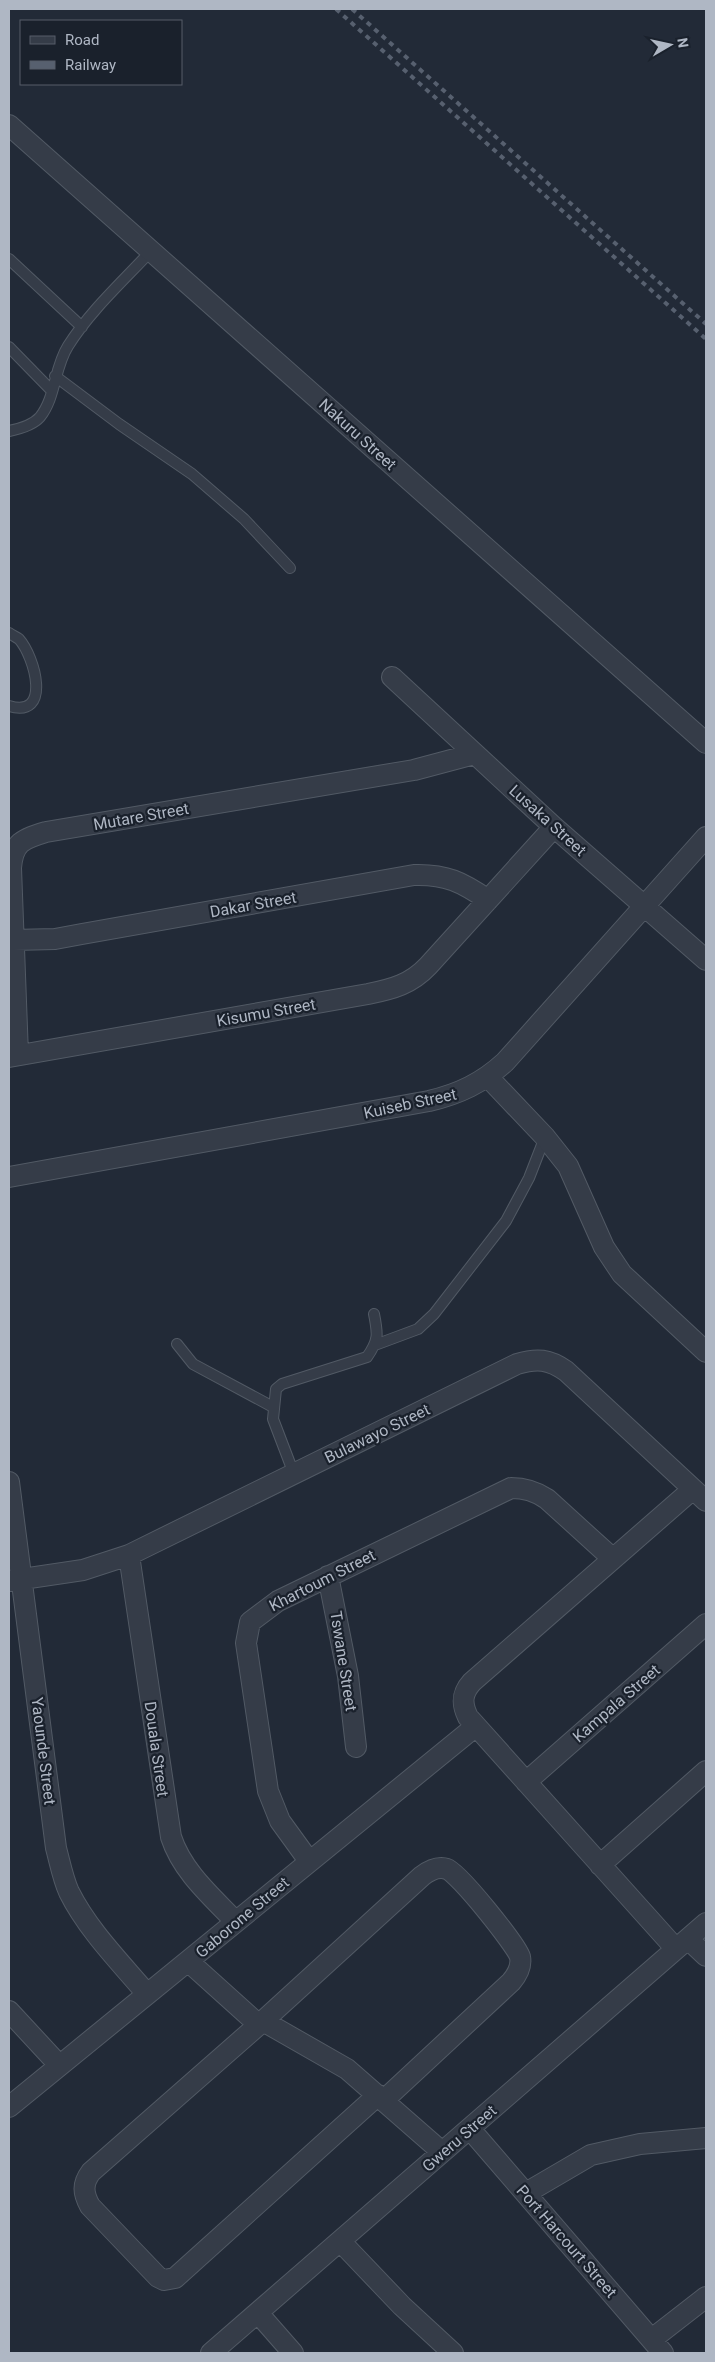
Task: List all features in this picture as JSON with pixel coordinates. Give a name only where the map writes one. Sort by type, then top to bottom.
[{"type":"street","name":"Nakuru Street","points":[[9,125],[706,743]]},
{"type":"street","name":"Lusaka Street","points":[[392,677],[554,827],[706,960]]},
{"type":"street","name":"Mutare Street","points":[[13,1056],[12,856],[18,844],[33,836],[414,770],[474,754]]},
{"type":"street","name":"Kisumu Street","points":[[13,1056],[368,994],[403,986],[423,972],[554,827]]},
{"type":"street","name":"Kuiseb Street","points":[[9,1177],[429,1101],[468,1089],[488,1078],[505,1062],[706,837]]},
{"type":"street","name":"Dakar Street","points":[[13,940],[55,939],[414,875],[446,877],[460,882],[488,900]]},
{"type":"street","points":[[488,1078],[544,1137],[568,1166],[604,1247],[622,1274],[706,1352]]},
{"type":"street","name":"Bulawayo Street","points":[[15,1581],[82,1570],[129,1555],[517,1364],[539,1359],[547,1360],[566,1371],[700,1495]]},
{"type":"street","name":"Yaounde Street","points":[[9,1482],[15,1581],[56,1848],[61,1868],[68,1891],[89,1924],[147,1994]]},
{"type":"street","name":"Khartoum Street","points":[[309,1861],[280,1820],[268,1791],[246,1643],[250,1622],[262,1611],[278,1601],[510,1488],[523,1488],[535,1491],[555,1505],[612,1558]]},
{"type":"street","points":[[700,1495],[612,1558],[466,1689],[462,1703],[468,1717],[600,1864],[682,1944],[706,1956]]},
{"type":"street","name":"Douala Street","points":[[129,1555],[171,1838],[176,1851],[186,1866],[235,1921]]},
{"type":"street","name":"Tswane Street","points":[[328,1576],[348,1676],[356,1747]]},
{"type":"street","name":"Kampala Street","points":[[526,1782],[706,1624]]},
{"type":"street","name":"Gaborone Street","points":[[9,2107],[476,1726]]},
{"type":"street","points":[[600,1864],[706,1771]]},
{"type":"street","points":[[436,1868],[445,1868],[452,1871],[517,1950],[520,1962],[519,1969],[511,1982],[181,2275],[164,2280],[90,2206],[84,2191],[84,2184],[92,2172],[261,2023],[422,1876],[436,1868]]},
{"type":"street","name":"Gweru Street","points":[[211,2353],[706,1923]]},
{"type":"street","points":[[189,1962],[261,2023],[340,2064],[381,2097],[442,2152]]},
{"type":"street","points":[[9,2011],[59,2065]]},
{"type":"street","name":"Port Harcourt Street","points":[[470,2129],[657,2346]]},
{"type":"street","points":[[526,2192],[591,2155],[631,2146],[706,2138]]},
{"type":"street","points":[[340,2241],[402,2306],[453,2353]]},
{"type":"street","points":[[657,2346],[706,2297]]},
{"type":"street","points":[[258,2313],[293,2353]]},
{"type":"lane","points":[[9,431],[22,428],[38,419],[46,408],[55,376],[67,348],[82,327],[151,251]]},
{"type":"lane","points":[[9,259],[82,327]]},
{"type":"lane","points":[[9,347],[52,391]]},
{"type":"lane","points":[[55,376],[119,424],[192,474],[244,519],[290,568]]},
{"type":"lane","points":[[9,632],[18,639],[27,654],[36,681],[36,698],[30,707],[22,710],[9,706]]},
{"type":"lane","points":[[375,1345],[418,1329],[434,1314],[506,1221],[529,1178],[544,1137]]},
{"type":"lane","points":[[294,1474],[273,1419],[276,1388],[282,1384],[367,1358],[375,1345],[378,1334],[374,1314]]},
{"type":"lane","points":[[177,1344],[193,1364],[273,1407]]},
{"type":"railway","points":[[336,9],[706,339]]},
{"type":"railway","points":[[352,9],[706,324]]}]
